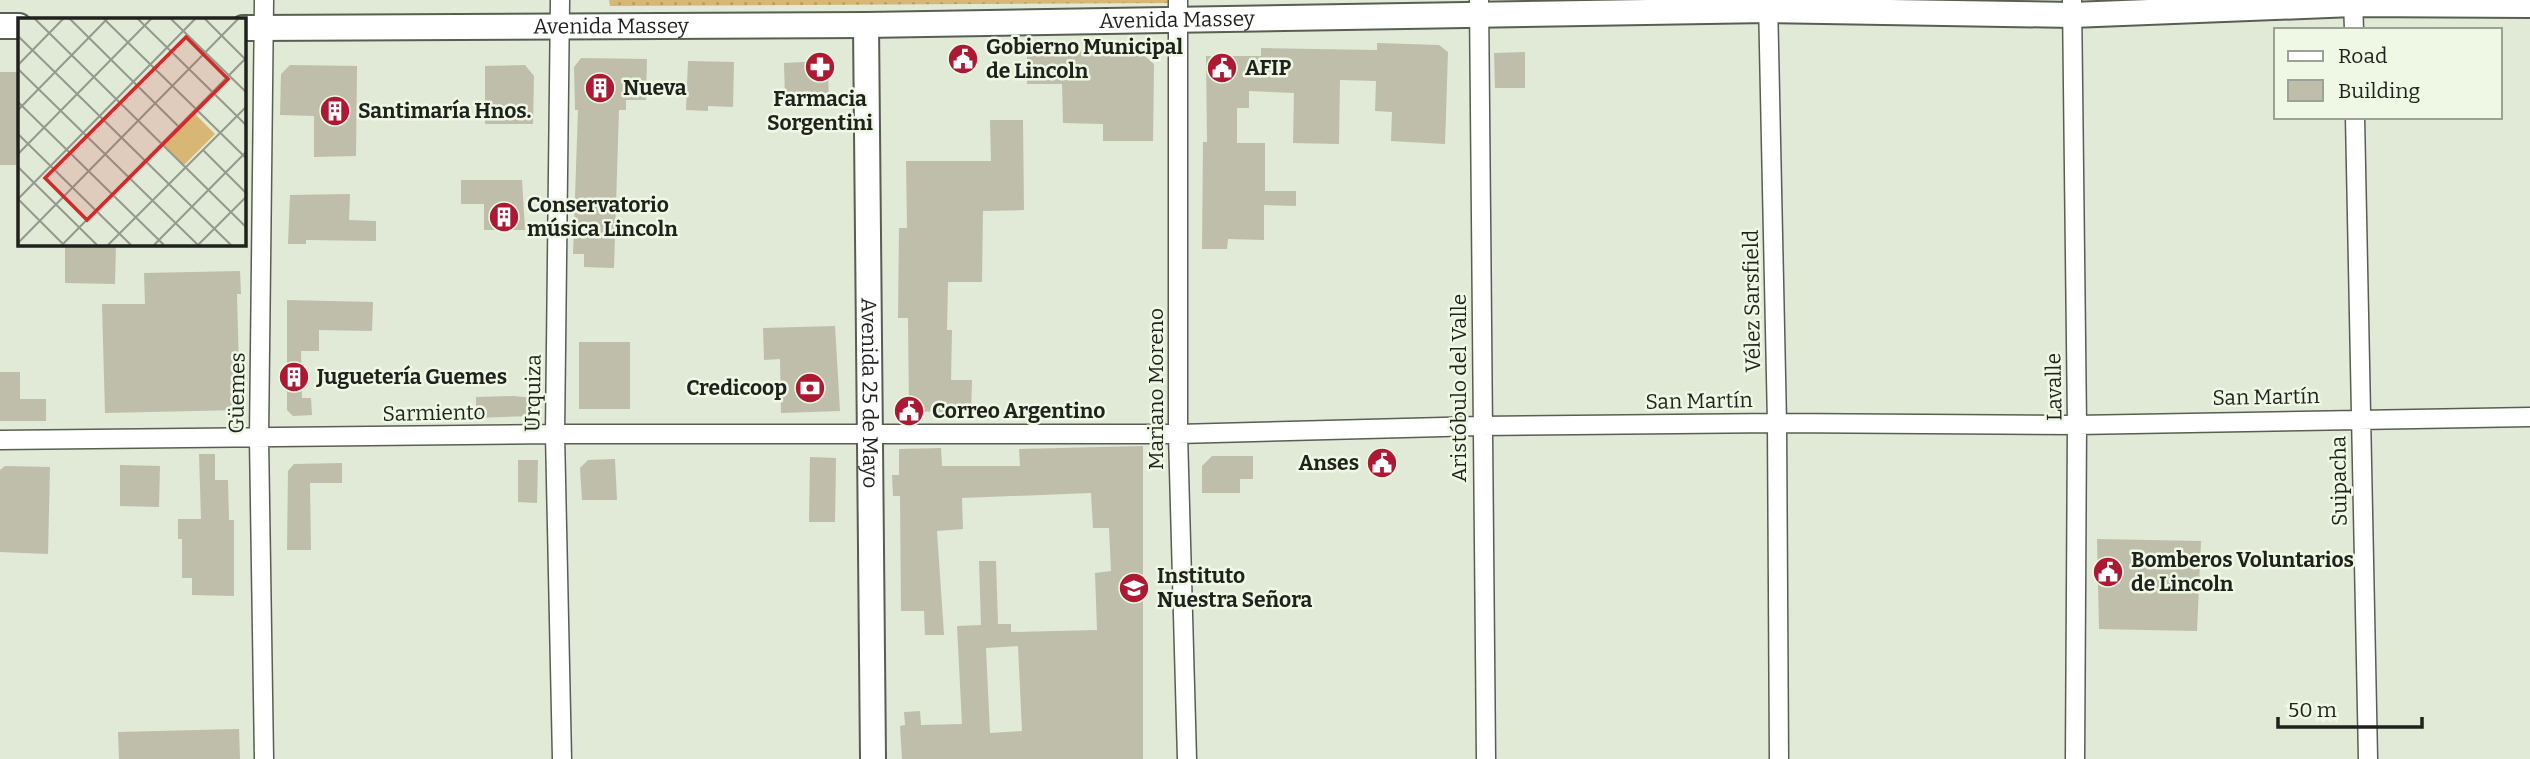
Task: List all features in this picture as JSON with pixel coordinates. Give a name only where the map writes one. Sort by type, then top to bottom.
[{"type":"main road","name":"Avenida Massey","points":[[254,28],[866,24],[1178,10],[1768,5],[2072,7],[2353,2],[2530,5]]},
{"type":"main road","name":"Avenida 25 de Mayo","points":[[866,24],[873,759]]},
{"type":"main road","points":[[0,26],[18,26]]},
{"type":"street","name":"Güemes","points":[[264,0],[254,28],[264,759]]},
{"type":"street","name":"Urquiza","points":[[560,0],[555,434],[562,759]]},
{"type":"street","points":[[2353,2],[2354,28]]},
{"type":"street","name":"Vélez Sarsfield","points":[[1768,5],[1777,423],[1779,759]]},
{"type":"street","name":"Lavalle","points":[[2072,7],[2077,425],[2075,759]]},
{"type":"street","name":"Aristóbulo del Valle","points":[[1480,8],[1481,426],[1486,759]]},
{"type":"street","name":"Mariano Moreno","points":[[1178,10],[1178,434],[1187,759]]},
{"type":"street","name":"Suipacha","points":[[2355,119],[2368,759]]},
{"type":"street","name":"San Martín","points":[[869,436],[1178,434],[1481,426],[1777,423],[2077,425],[2530,417]]},
{"type":"street","name":"Sarmiento","points":[[0,440],[555,434],[869,436]]},
{"type":"shaded area","points":[[609,0],[1168,0],[1168,3],[610,6]]},
{"type":"building","points":[[1377,43],[1439,45],[1448,52],[1445,144],[1391,141],[1392,112],[1375,111],[1376,81],[1340,80],[1339,144],[1293,143],[1294,93],[1249,91],[1249,108],[1237,108],[1237,143],[1265,143],[1265,191],[1296,191],[1296,206],[1264,205],[1264,240],[1228,239],[1227,249],[1202,249],[1203,142],[1207,142],[1206,56],[1261,56],[1261,48],[1377,50]]},
{"type":"building","points":[[1138,50],[1154,64],[1153,141],[1103,141],[1103,124],[1063,123],[1062,84],[1027,84],[1027,51]]},
{"type":"building","points":[[1525,52],[1525,88],[1495,88],[1494,53]]},
{"type":"building","points":[[581,58],[647,59],[646,100],[626,100],[626,110],[619,110],[614,268],[584,267],[584,254],[573,254],[578,110],[575,110],[574,67]]},
{"type":"building","points":[[688,61],[734,62],[733,107],[708,106],[708,111],[686,110]]},
{"type":"building","points":[[822,61],[828,67],[829,105],[809,105],[809,100],[785,100],[784,63]]},
{"type":"building","name":"Santimaría Hnos.","points":[[290,65],[357,66],[356,156],[314,157],[314,116],[280,115],[281,74]]},
{"type":"building","points":[[525,65],[534,76],[533,124],[485,124],[485,66]]},
{"type":"building","points":[[0,72],[18,72],[16,165],[0,165]]},
{"type":"building","points":[[990,120],[1023,120],[1024,210],[983,211],[982,282],[948,282],[947,330],[952,330],[951,380],[972,380],[971,413],[909,411],[908,318],[898,318],[899,228],[907,228],[906,161],[991,161]]},
{"type":"building","name":"Conservatorio música Lincoln","points":[[461,180],[522,180],[525,230],[484,230],[484,204],[461,204]]},
{"type":"building","points":[[350,194],[349,220],[376,221],[376,241],[306,240],[306,244],[288,244],[290,195]]},
{"type":"building","points":[[65,245],[116,245],[115,284],[65,283]]},
{"type":"building","points":[[240,271],[241,294],[237,294],[240,410],[105,413],[102,304],[145,304],[144,273]]},
{"type":"building","points":[[287,300],[373,302],[372,331],[319,330],[319,351],[301,351],[302,398],[311,398],[312,415],[293,416],[287,410]]},
{"type":"building","points":[[835,326],[840,411],[781,413],[780,359],[764,360],[763,328]]},
{"type":"building","points":[[579,342],[630,342],[630,409],[579,409]]},
{"type":"building","points":[[0,372],[20,372],[20,399],[46,399],[46,421],[0,421]]},
{"type":"building","points":[[476,397],[536,398],[536,410],[532,416],[476,418]]},
{"type":"building","points":[[1143,446],[1143,759],[902,759],[900,726],[905,725],[904,712],[920,711],[921,725],[962,724],[957,626],[981,625],[979,561],[996,561],[998,624],[1011,624],[1011,632],[1097,630],[1095,573],[1111,571],[1109,528],[1093,528],[1091,493],[962,498],[963,529],[937,531],[944,635],[925,635],[924,611],[901,611],[900,496],[893,496],[892,475],[899,475],[899,449],[941,448],[942,466],[1020,466],[1019,449]],"holes":[[[1018,646],[1022,731],[990,733],[986,648]]]},
{"type":"building","points":[[199,454],[215,454],[215,480],[228,480],[229,520],[234,520],[234,596],[192,595],[192,578],[182,578],[182,539],[178,539],[178,519],[201,519]]},
{"type":"building","points":[[1212,456],[1253,456],[1253,479],[1240,479],[1240,493],[1202,493],[1202,466]]},
{"type":"building","points":[[810,457],[836,458],[835,522],[809,522]]},
{"type":"building","points":[[615,459],[617,500],[582,500],[580,468],[588,460]]},
{"type":"building","points":[[518,460],[538,460],[537,503],[518,502]]},
{"type":"building","points":[[342,463],[342,483],[310,483],[311,550],[287,550],[288,471],[294,464]]},
{"type":"building","points":[[120,465],[160,466],[159,507],[120,506]]},
{"type":"building","points":[[5,466],[50,467],[48,554],[0,552],[0,470]]},
{"type":"building","name":"Bomberos Voluntarios de Lincoln","points":[[2097,539],[2201,541],[2197,631],[2099,629]]},
{"type":"building","points":[[239,729],[240,759],[119,759],[118,732]]},
{"type":"place","name":"Gobierno Municipal de Lincoln","points":[[963,59]]},
{"type":"place","name":"Farmacia Sorgentini","points":[[820,67]]},
{"type":"place","name":"AFIP","points":[[1222,68]]},
{"type":"place","name":"Nueva","points":[[600,88]]},
{"type":"place","name":"Santimaría Hnos.","points":[[335,111]]},
{"type":"place","name":"Conservatorio música Lincoln","points":[[504,217]]},
{"type":"place","name":"Juguetería Guemes","points":[[294,377]]},
{"type":"place","name":"Credicoop","points":[[810,388]]},
{"type":"place","name":"Correo Argentino","points":[[909,411]]},
{"type":"place","name":"Anses","points":[[1382,463]]},
{"type":"place","name":"Bomberos Voluntarios de Lincoln","points":[[2108,572]]},
{"type":"place","name":"Instituto Nuestra Señora","points":[[1134,588]]}]
